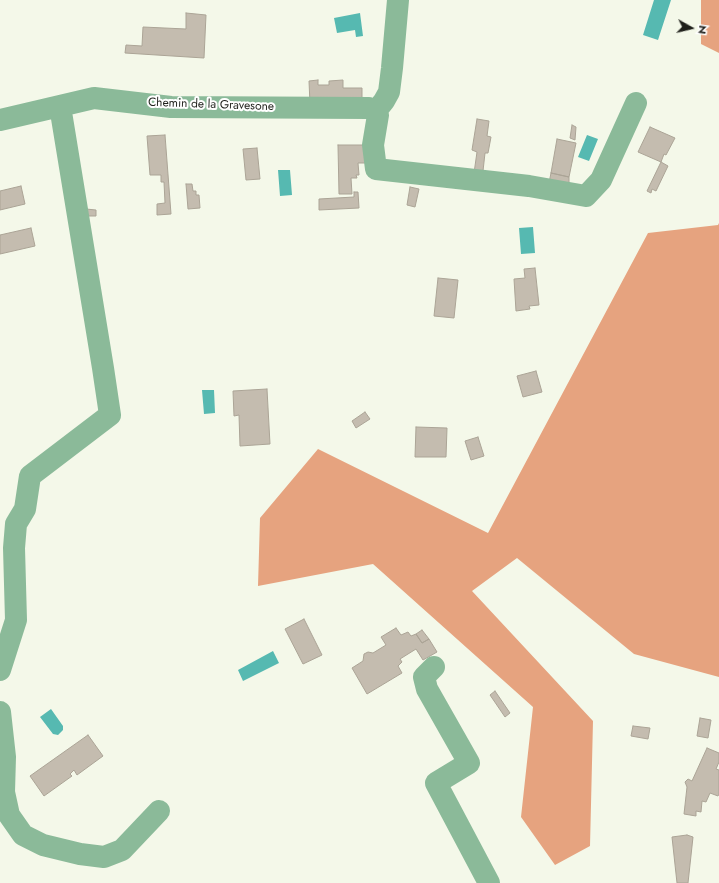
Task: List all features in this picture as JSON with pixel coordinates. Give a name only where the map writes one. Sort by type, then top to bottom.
[{"type":"street","points":[[398,0],[392,68],[388,92],[384,101],[376,111],[378,115],[373,145],[376,169],[529,186],[586,196],[601,180],[636,103]]},
{"type":"street","name":"Chemin de la Gravesone","points":[[0,120],[94,98],[171,107],[369,108],[376,111]]},
{"type":"street","points":[[0,670],[16,620],[14,548],[16,524],[24,509],[30,476],[110,414],[60,106]]},
{"type":"street","points":[[434,668],[424,677],[427,689],[469,763],[436,783],[489,883]]},
{"type":"street","points":[[0,712],[5,757],[4,792],[9,815],[23,835],[43,845],[80,854],[104,857],[122,850],[159,811]]},
{"type":"shaded area","points":[[701,0],[719,0],[719,53],[701,44]]},
{"type":"shaded area","points":[[719,223],[719,677],[634,654],[517,558],[472,591],[593,721],[590,846],[555,865],[521,817],[533,707],[373,564],[258,586],[260,518],[318,449],[488,533],[648,233],[718,225]]},
{"type":"water","points":[[654,0],[671,0],[658,40],[643,35]]},
{"type":"water","points":[[360,13],[363,36],[356,37],[355,30],[337,33],[334,18]]},
{"type":"water","points":[[587,135],[598,139],[589,161],[578,157]]},
{"type":"water","points":[[278,170],[290,170],[292,195],[280,196]]},
{"type":"water","points":[[533,227],[535,253],[521,254],[519,228]]},
{"type":"water","points":[[202,390],[214,390],[215,413],[204,414]]},
{"type":"water","points":[[273,651],[279,663],[243,681],[238,670]]},
{"type":"water","points":[[51,709],[63,726],[63,730],[58,735],[53,734],[40,717]]},
{"type":"building","points":[[186,13],[206,15],[204,58],[125,53],[126,45],[142,46],[143,27],[186,29]]},
{"type":"building","points":[[318,80],[318,85],[329,85],[329,81],[343,80],[343,88],[362,88],[362,102],[310,104],[309,81]]},
{"type":"building","points":[[477,119],[489,121],[487,136],[491,137],[488,153],[485,153],[483,171],[474,173],[477,152],[472,150]]},
{"type":"building","points":[[572,125],[576,127],[575,140],[570,138]]},
{"type":"building","points":[[650,127],[675,138],[666,155],[664,154],[661,162],[638,152]]},
{"type":"building","points":[[165,135],[171,214],[157,215],[157,204],[165,203],[164,182],[161,182],[161,175],[150,175],[147,136]]},
{"type":"building","points":[[557,139],[576,143],[569,177],[551,173]]},
{"type":"building","points":[[338,145],[365,145],[366,163],[358,163],[359,175],[356,175],[357,178],[351,178],[352,194],[339,194]]},
{"type":"building","points":[[257,148],[260,179],[246,180],[243,149]]},
{"type":"building","points":[[661,162],[668,166],[656,191],[652,189],[651,193],[647,191]]},
{"type":"building","points":[[551,173],[569,177],[569,187],[549,183]]},
{"type":"building","points":[[186,184],[192,184],[193,191],[196,191],[196,195],[199,195],[200,208],[188,209]]},
{"type":"building","points":[[21,186],[25,204],[0,210],[0,191]]},
{"type":"building","points":[[410,187],[419,189],[415,207],[407,205]]},
{"type":"building","points":[[354,192],[358,192],[359,208],[319,210],[319,199],[354,197]]},
{"type":"building","points":[[86,209],[96,210],[96,216],[87,216]]},
{"type":"building","points":[[31,228],[35,246],[0,254],[0,235]]},
{"type":"building","points":[[535,268],[539,305],[529,306],[530,309],[516,311],[514,279],[525,278],[524,269]]},
{"type":"building","points":[[438,278],[458,280],[454,318],[434,316]]},
{"type":"building","points":[[536,371],[542,392],[523,397],[517,376]]},
{"type":"building","points":[[267,389],[270,444],[240,446],[239,415],[234,416],[233,391]]},
{"type":"building","points":[[365,412],[370,419],[356,428],[352,421]]},
{"type":"building","points":[[416,427],[447,428],[446,457],[415,457]]},
{"type":"building","points":[[478,437],[484,456],[471,460],[465,441]]},
{"type":"building","points":[[304,619],[322,655],[303,664],[285,629]]},
{"type":"building","points":[[396,628],[401,635],[408,632],[411,636],[416,634],[422,643],[429,639],[437,652],[423,660],[416,649],[400,659],[402,662],[398,666],[402,673],[367,694],[352,668],[363,661],[364,654],[368,652],[373,653],[386,645],[381,637]]},
{"type":"building","points":[[422,630],[429,639],[422,643],[416,634]]},
{"type":"building","points":[[495,691],[510,713],[505,717],[490,695]]},
{"type":"building","points":[[700,718],[711,720],[708,738],[697,736]]},
{"type":"building","points":[[633,726],[650,728],[648,739],[631,736]]},
{"type":"building","points":[[88,735],[103,756],[77,775],[74,770],[70,774],[72,776],[44,796],[30,776]]},
{"type":"building","points":[[707,748],[719,753],[719,762],[716,769],[719,770],[719,794],[718,796],[710,793],[706,802],[702,801],[701,812],[696,811],[696,816],[684,814],[687,787],[685,782],[688,779],[692,781]]},
{"type":"building","points":[[687,835],[693,837],[688,883],[677,883],[672,837]]}]
